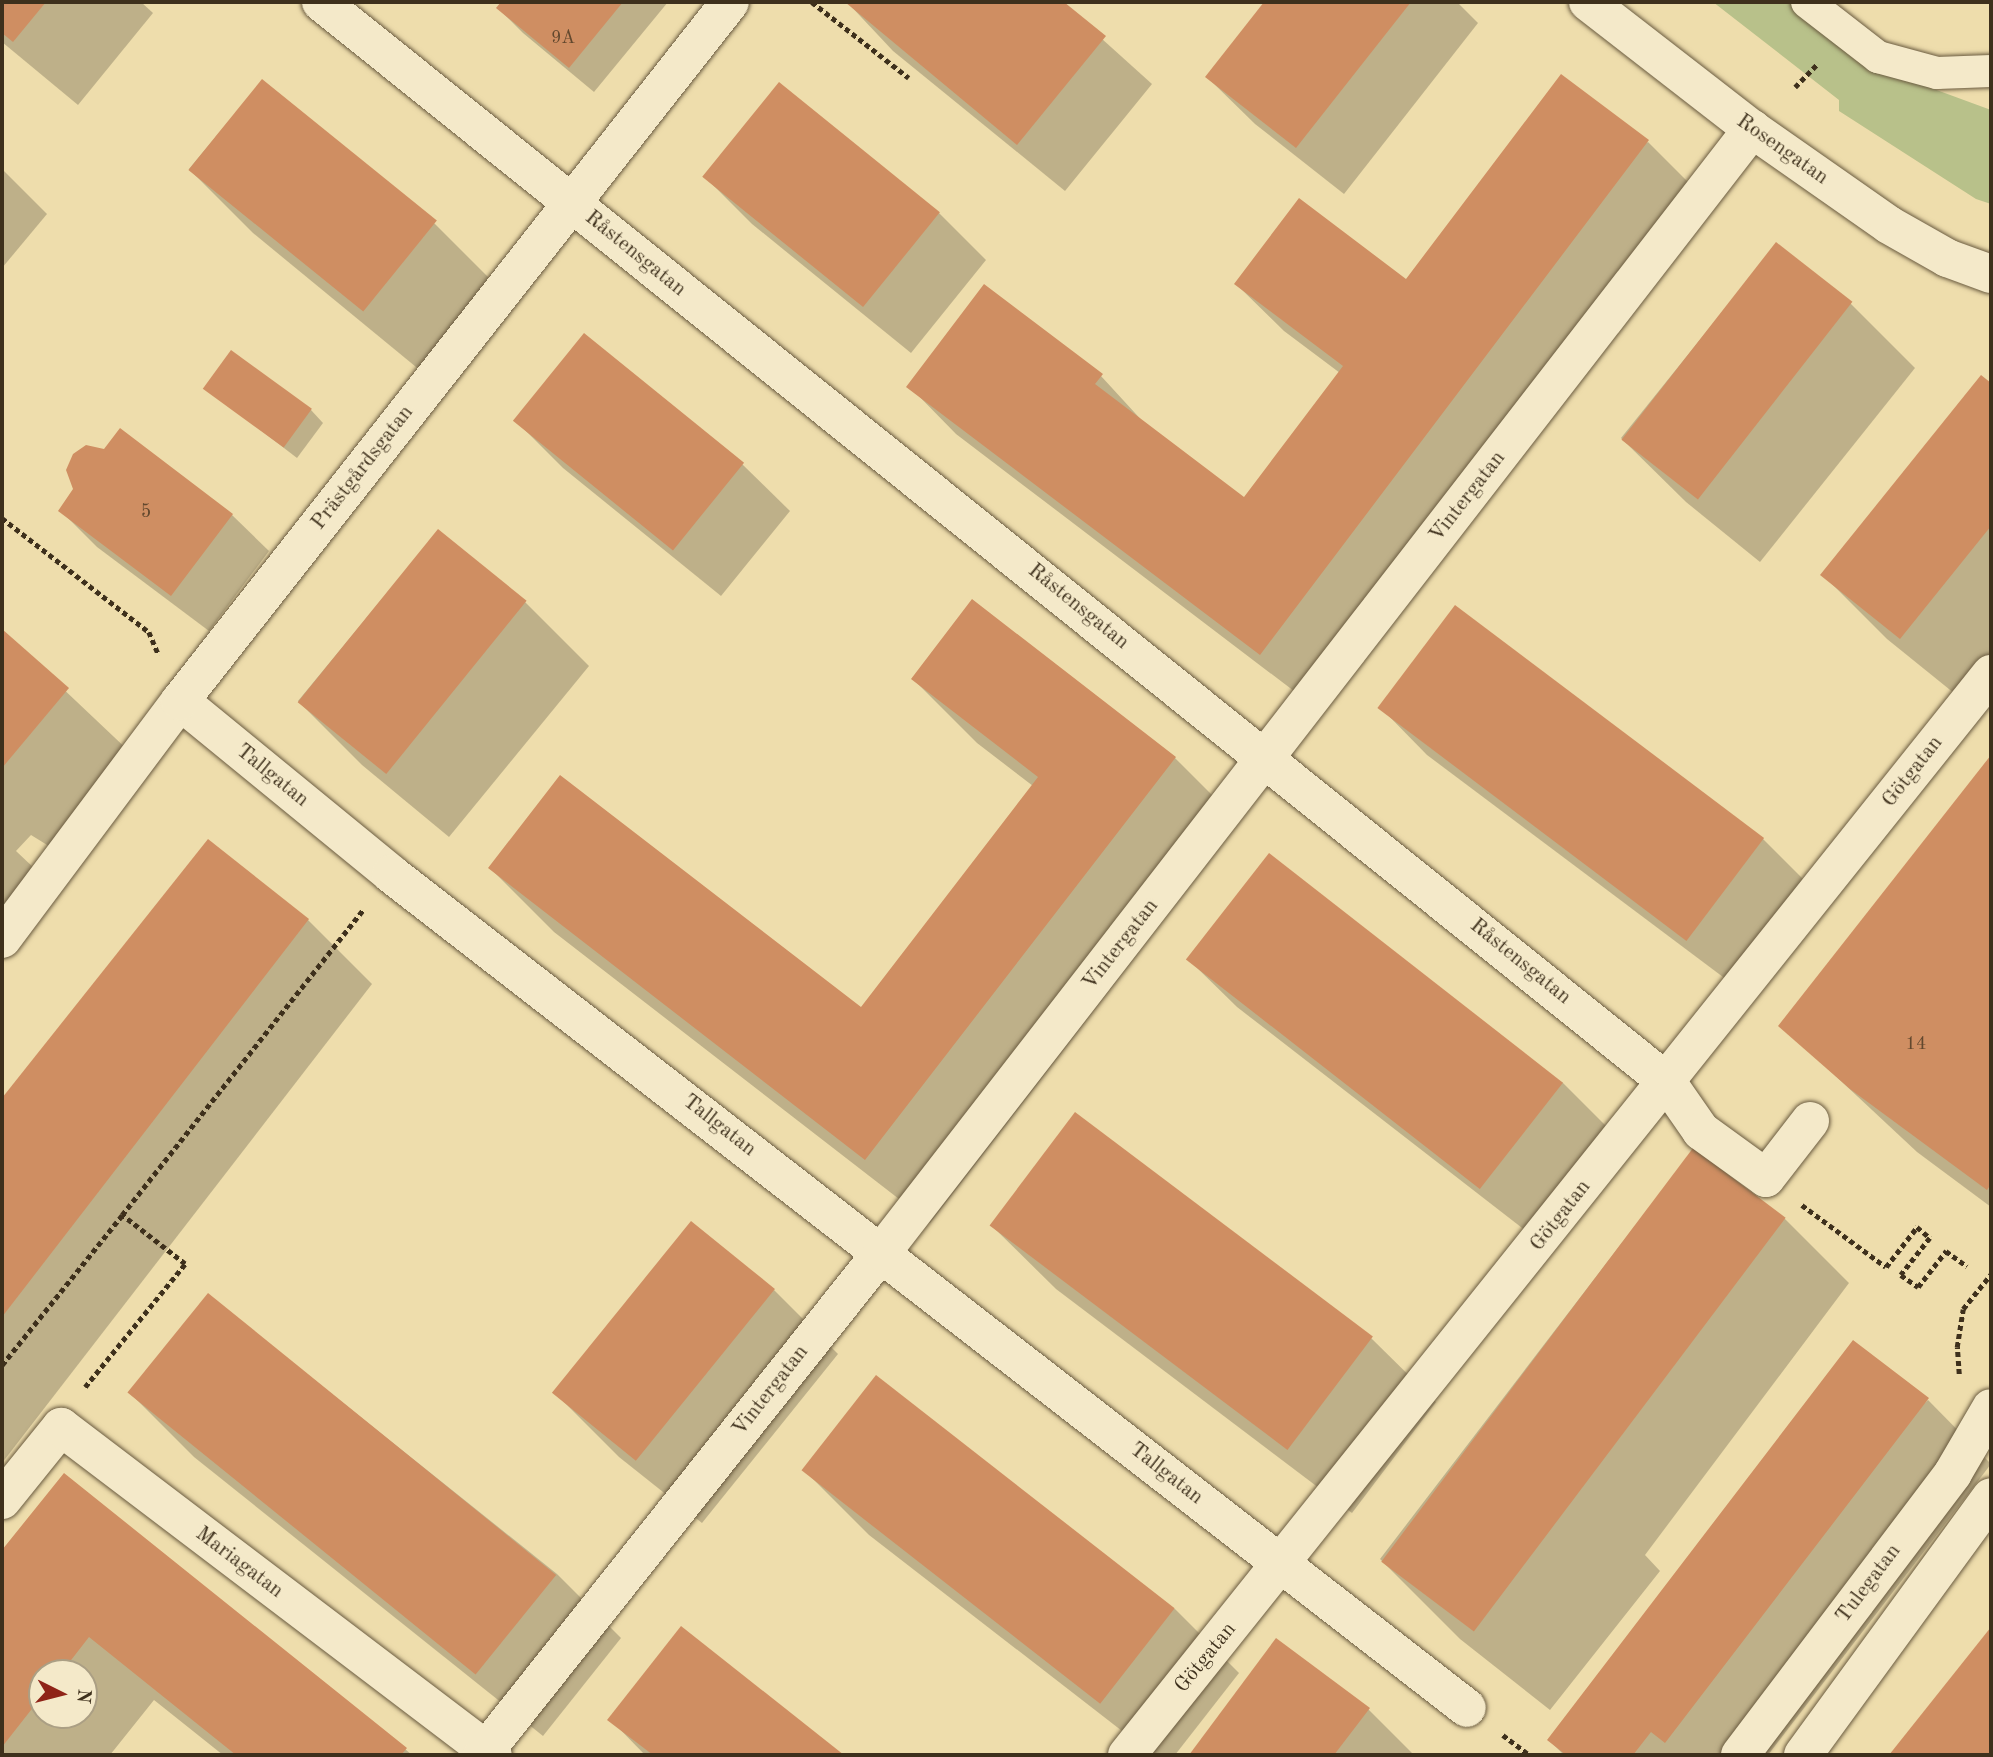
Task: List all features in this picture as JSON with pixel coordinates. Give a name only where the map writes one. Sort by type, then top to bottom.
[{"type":"street","name":"Råstensgatan","points":[[321,2],[1267,757],[1667,1082],[1701,1131],[1766,1178]]},
{"type":"street","name":"Prästgårdsgatan","points":[[2,939],[180,701],[730,2]]},
{"type":"street","name":"Rosengatan","points":[[1588,2],[1752,129],[1889,225],[1947,258],[1991,274]]},
{"type":"street","name":"Vintergatan","points":[[487,1754],[882,1252],[1752,129]]},
{"type":"street","name":"Götgatan","points":[[1127,1755],[1282,1566],[1991,674]]},
{"type":"street","name":"Tallgatan","points":[[180,701],[391,874],[1467,1708]]},
{"type":"street","points":[[1766,1178],[1810,1121]]},
{"type":"street","name":"Tulegatan","points":[[1740,1755],[1953,1473],[1991,1408]]},
{"type":"street","points":[[2,1500],[61,1427]]},
{"type":"street","name":"Mariagatan","points":[[61,1427],[487,1754]]},
{"type":"street","points":[[1803,1755],[1991,1497]]},
{"type":"lane","points":[[1807,2],[1878,57],[1937,73],[1991,71]]},
{"type":"path","points":[[812,2],[909,78]]},
{"type":"path","points":[[1795,88],[1807,76]]},
{"type":"path","points":[[2,517],[149,632],[180,701]]},
{"type":"path","points":[[2,1365],[391,874]]},
{"type":"path","points":[[1766,1178],[1886,1267],[1917,1227],[1930,1238],[1901,1275],[1918,1287],[1946,1251],[1967,1266]]},
{"type":"path","points":[[61,1427],[86,1385],[185,1264],[122,1215]]},
{"type":"path","points":[[1503,1735],[1530,1755]]},
{"type":"green space","points":[[1713,2],[1803,2],[1808,19],[1855,60],[1991,110],[1991,204],[1976,199],[1839,111],[1839,100]]},
{"type":"building","points":[[2,2],[46,2],[13,42],[2,33]]},
{"type":"building","points":[[501,2],[623,2],[569,68],[496,8]]},
{"type":"building","points":[[845,2],[1064,2],[1106,36],[1017,145]]},
{"type":"building","points":[[1264,2],[1411,2],[1296,148],[1205,77]]},
{"type":"building","points":[[1561,74],[1649,140],[1260,655],[906,387],[984,284],[1103,374],[1095,384],[1244,497],[1343,366],[1234,284],[1299,198],[1406,279]]},
{"type":"building","points":[[262,79],[437,221],[363,312],[188,170]]},
{"type":"building","points":[[779,82],[940,212],[863,307],[702,177]]},
{"type":"building","points":[[1776,242],[1852,302],[1698,500],[1621,440]]},
{"type":"building","points":[[584,333],[744,463],[673,550],[513,421]]},
{"type":"building","points":[[231,350],[312,409],[284,448],[203,389]]},
{"type":"building","points":[[1981,375],[1991,383],[1991,526],[1900,639],[1820,575]]},
{"type":"building","points":[[120,428],[233,514],[171,596],[58,511],[73,489],[66,470],[73,454],[86,445],[104,449]]},
{"type":"building","points":[[438,529],[527,601],[386,774],[298,702]]},
{"type":"building","points":[[972,599],[1176,757],[865,1160],[488,868],[560,775],[861,1007],[1038,777],[911,679]]},
{"type":"building","points":[[1455,605],[1764,838],[1686,941],[1377,708]]},
{"type":"building","points":[[2,629],[69,688],[2,768]]},
{"type":"building","points":[[1991,755],[1991,1184],[1987,1190],[1850,1089],[1778,1026]]},
{"type":"building","points":[[208,839],[309,919],[2,1317],[2,1098]]},
{"type":"building","points":[[1269,853],[1563,1083],[1480,1189],[1186,959]]},
{"type":"building","points":[[1075,1112],[1373,1336],[1287,1450],[990,1225]]},
{"type":"building","points":[[1693,1148],[1786,1218],[1474,1632],[1381,1562]]},
{"type":"building","points":[[691,1221],[775,1289],[636,1461],[552,1393]]},
{"type":"building","points":[[208,1293],[556,1575],[476,1674],[127,1392]]},
{"type":"building","points":[[1853,1340],[1929,1398],[1665,1743],[1651,1732],[1633,1755],[1566,1755],[1547,1740]]},
{"type":"building","points":[[876,1375],[1175,1608],[1100,1704],[802,1470]]},
{"type":"building","points":[[64,1473],[407,1748],[401,1755],[236,1755],[89,1637],[72,1659],[28,1659],[28,1714],[2,1747],[2,1550]]},
{"type":"building","points":[[681,1626],[844,1755],[653,1755],[607,1720]]},
{"type":"building","points":[[1991,1627],[1991,1755],[1889,1755]]},
{"type":"building","points":[[1276,1638],[1370,1708],[1334,1755],[1189,1755]]}]
